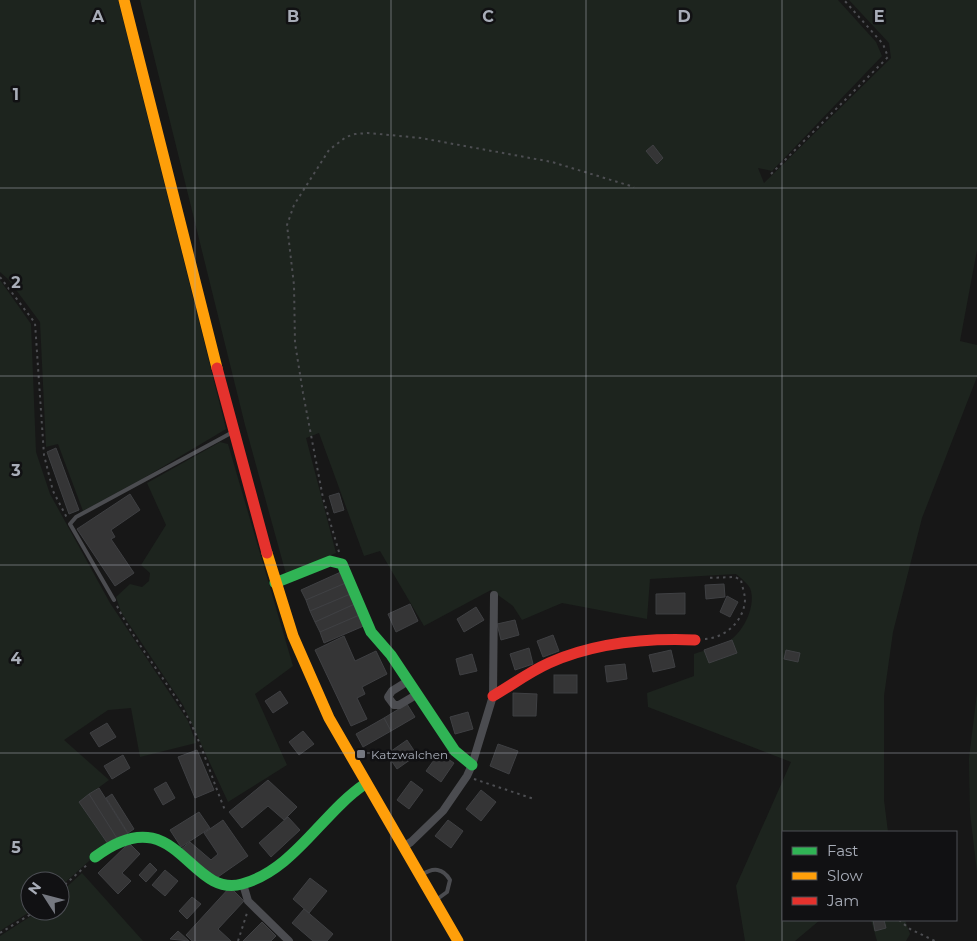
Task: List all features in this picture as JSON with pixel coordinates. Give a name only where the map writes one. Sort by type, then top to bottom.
[{"type":"street","points":[[124,0],[233,432],[275,583],[314,687],[365,784],[458,941]]},
{"type":"street","points":[[275,583],[330,561],[337,562],[346,570],[371,632],[408,681],[455,751],[472,765]]},
{"type":"street","points":[[403,847],[411,842],[444,811],[472,765],[494,696],[494,595]]},
{"type":"street","points":[[494,696],[556,660],[611,646],[664,638],[695,640]]},
{"type":"street","points":[[408,681],[392,691],[388,697],[394,704],[399,705],[416,695]]},
{"type":"street","points":[[95,857],[124,840],[154,838],[172,846],[218,884],[242,884],[282,863],[310,836],[340,800],[365,784]]},
{"type":"street","points":[[242,884],[248,901],[289,941]]},
{"type":"lane","points":[[114,600],[70,524],[76,517],[233,432]]},
{"type":"lane","points":[[420,876],[428,871],[438,870],[447,875],[450,880],[447,892],[434,901]]},
{"type":"path","points":[[771,174],[888,56],[883,44],[844,0]]},
{"type":"path","points":[[337,562],[338,547],[324,498],[295,342],[294,285],[287,225],[294,204],[329,150],[346,137],[355,134],[368,133],[420,138],[552,162],[634,186]]},
{"type":"path","points":[[0,277],[35,323],[44,455],[53,491],[70,524]]},
{"type":"path","points":[[695,640],[713,639],[730,631],[740,616],[745,600],[741,580],[735,577],[706,578]]},
{"type":"path","points":[[114,600],[130,631],[172,690],[189,721],[225,810]]},
{"type":"path","points":[[467,776],[534,800]]},
{"type":"path","points":[[70,880],[95,857]]},
{"type":"path","points":[[238,941],[247,915],[248,901]]},
{"type":"path","points":[[0,933],[20,921]]},
{"type":"path","points":[[900,921],[910,929],[934,941]]},
{"type":"shaded area","points":[[0,0],[118,0],[226,429],[144,478],[83,511],[58,444],[46,447],[40,322],[8,279],[0,272]]},
{"type":"shaded area","points":[[140,0],[838,0],[876,42],[882,56],[772,171],[758,168],[764,183],[891,58],[889,43],[849,0],[977,0],[977,250],[960,341],[977,345],[977,377],[922,518],[893,632],[884,696],[884,800],[888,831],[782,831],[782,921],[819,921],[795,941],[745,941],[736,886],[791,762],[648,707],[647,693],[694,676],[694,654],[723,644],[738,633],[747,618],[752,602],[750,588],[744,581],[736,574],[650,579],[647,619],[562,603],[522,620],[513,606],[491,590],[424,626],[380,551],[364,556],[319,433],[306,438],[336,553],[286,574],[245,425]]},
{"type":"shaded area","points":[[0,280],[31,324],[36,452],[50,494],[110,603],[188,721],[196,743],[140,757],[131,708],[108,710],[64,740],[109,780],[79,802],[108,844],[70,878],[70,871],[20,871],[20,918],[0,931]]},
{"type":"shaded area","points":[[220,442],[228,444],[293,666],[255,694],[287,765],[228,802],[183,705],[121,612],[116,597],[130,584],[142,587],[149,581],[150,573],[141,565],[166,525],[147,483]]},
{"type":"shaded area","points":[[977,693],[977,872],[970,813],[969,758]]},
{"type":"shaded area","points":[[82,873],[143,941],[0,941],[0,936],[23,921],[70,921],[70,884]]},
{"type":"shaded area","points":[[871,921],[905,921],[910,934],[906,941],[877,941]]},
{"type":"building","points":[[653,145],[663,158],[657,164],[646,151]]},
{"type":"building","points":[[56,448],[79,510],[69,514],[47,452]]},
{"type":"building","points":[[339,493],[344,510],[334,513],[329,496]]},
{"type":"building","points":[[130,494],[140,510],[111,530],[115,537],[111,539],[134,573],[115,586],[77,529]]},
{"type":"building","points":[[343,571],[348,582],[306,600],[301,590]]},
{"type":"building","points":[[348,582],[353,593],[310,611],[306,600]]},
{"type":"building","points":[[724,584],[725,597],[706,599],[705,585]]},
{"type":"building","points":[[353,593],[357,603],[315,622],[310,611]]},
{"type":"building","points":[[685,593],[685,614],[656,614],[656,594]]},
{"type":"building","points":[[727,596],[738,602],[730,617],[720,612]]},
{"type":"building","points":[[357,603],[362,614],[320,632],[315,622]]},
{"type":"building","points":[[410,604],[418,621],[396,632],[388,614]]},
{"type":"building","points":[[476,607],[484,620],[464,632],[457,619]]},
{"type":"building","points":[[362,614],[366,625],[324,643],[320,632]]},
{"type":"building","points":[[515,620],[519,635],[501,640],[497,624]]},
{"type":"building","points":[[553,635],[559,651],[543,657],[537,641]]},
{"type":"building","points":[[344,636],[355,661],[376,651],[387,674],[362,687],[365,694],[357,698],[367,719],[351,726],[315,650]]},
{"type":"building","points":[[732,640],[737,653],[709,663],[704,650]]},
{"type":"building","points":[[529,648],[533,664],[515,670],[510,654]]},
{"type":"building","points":[[671,650],[675,667],[653,672],[649,655]]},
{"type":"building","points":[[786,650],[800,653],[798,662],[784,659]]},
{"type":"building","points":[[472,654],[477,671],[460,675],[456,659]]},
{"type":"building","points":[[625,664],[627,679],[607,682],[605,666]]},
{"type":"building","points":[[554,675],[577,675],[577,693],[554,693]]},
{"type":"building","points":[[280,691],[288,703],[273,713],[265,701]]},
{"type":"building","points":[[513,693],[537,694],[536,716],[513,716]]},
{"type":"building","points":[[407,704],[415,717],[391,731],[384,718]]},
{"type":"building","points":[[468,712],[473,729],[455,734],[450,717]]},
{"type":"building","points":[[384,718],[391,731],[363,747],[356,734]]},
{"type":"building","points":[[107,723],[116,737],[99,747],[90,733]]},
{"type":"building","points":[[303,731],[314,744],[299,755],[289,742]]},
{"type":"building","points":[[407,740],[417,755],[397,769],[387,754]]},
{"type":"building","points":[[498,744],[518,751],[509,774],[490,766]]},
{"type":"building","points":[[197,750],[214,790],[195,798],[178,757]]},
{"type":"building","points":[[439,753],[454,763],[441,782],[426,771]]},
{"type":"building","points":[[123,755],[130,768],[112,779],[104,766]]},
{"type":"building","points":[[268,780],[297,807],[284,820],[268,806],[242,828],[229,812]]},
{"type":"building","points":[[411,781],[423,790],[409,809],[397,800]]},
{"type":"building","points":[[166,782],[175,798],[163,805],[154,789]]},
{"type":"building","points":[[99,788],[128,834],[118,840],[89,794]]},
{"type":"building","points":[[481,790],[496,802],[481,821],[466,809]]},
{"type":"building","points":[[89,794],[118,840],[108,844],[79,802]]},
{"type":"building","points":[[112,794],[134,829],[128,833],[106,798]]},
{"type":"building","points":[[199,812],[210,828],[181,847],[170,830]]},
{"type":"building","points":[[288,817],[300,830],[271,857],[259,843]]},
{"type":"building","points":[[223,820],[248,856],[215,879],[181,849],[190,842],[211,860],[218,854],[204,833]]},
{"type":"building","points":[[448,820],[463,831],[451,848],[435,836]]},
{"type":"building","points":[[129,843],[140,854],[122,873],[131,881],[118,894],[98,873]]},
{"type":"building","points":[[150,863],[157,870],[146,882],[139,875]]},
{"type":"building","points":[[165,870],[178,881],[165,896],[152,885]]},
{"type":"building","points":[[310,878],[327,891],[309,913],[293,899]]},
{"type":"building","points":[[230,887],[244,901],[218,929],[231,941],[192,941],[186,935]]},
{"type":"building","points":[[192,897],[201,904],[187,919],[179,911]]},
{"type":"building","points":[[304,909],[333,934],[327,941],[313,941],[292,923]]},
{"type":"building","points":[[873,921],[884,921],[886,928],[875,931]]},
{"type":"building","points":[[262,922],[276,936],[271,941],[243,941]]},
{"type":"building","points":[[178,931],[189,941],[170,939]]},
{"type":"traffic: fast","points":[[275,583],[330,561],[342,564],[371,632],[391,655],[455,751],[472,765]]},
{"type":"traffic: fast","points":[[95,857],[123,841],[145,837],[163,842],[208,877],[224,885],[242,884],[260,877],[277,867],[307,840],[335,810],[365,784]]},
{"type":"traffic: slow","points":[[124,0],[217,368]]},
{"type":"traffic: slow","points":[[267,553],[293,636],[329,718],[458,941]]},
{"type":"traffic: jam","points":[[217,368],[267,553]]},
{"type":"traffic: jam","points":[[493,696],[549,663],[602,646],[639,641],[695,640]]},
{"type":"place","name":"Katzwalchen","points":[[361,754]]}]
